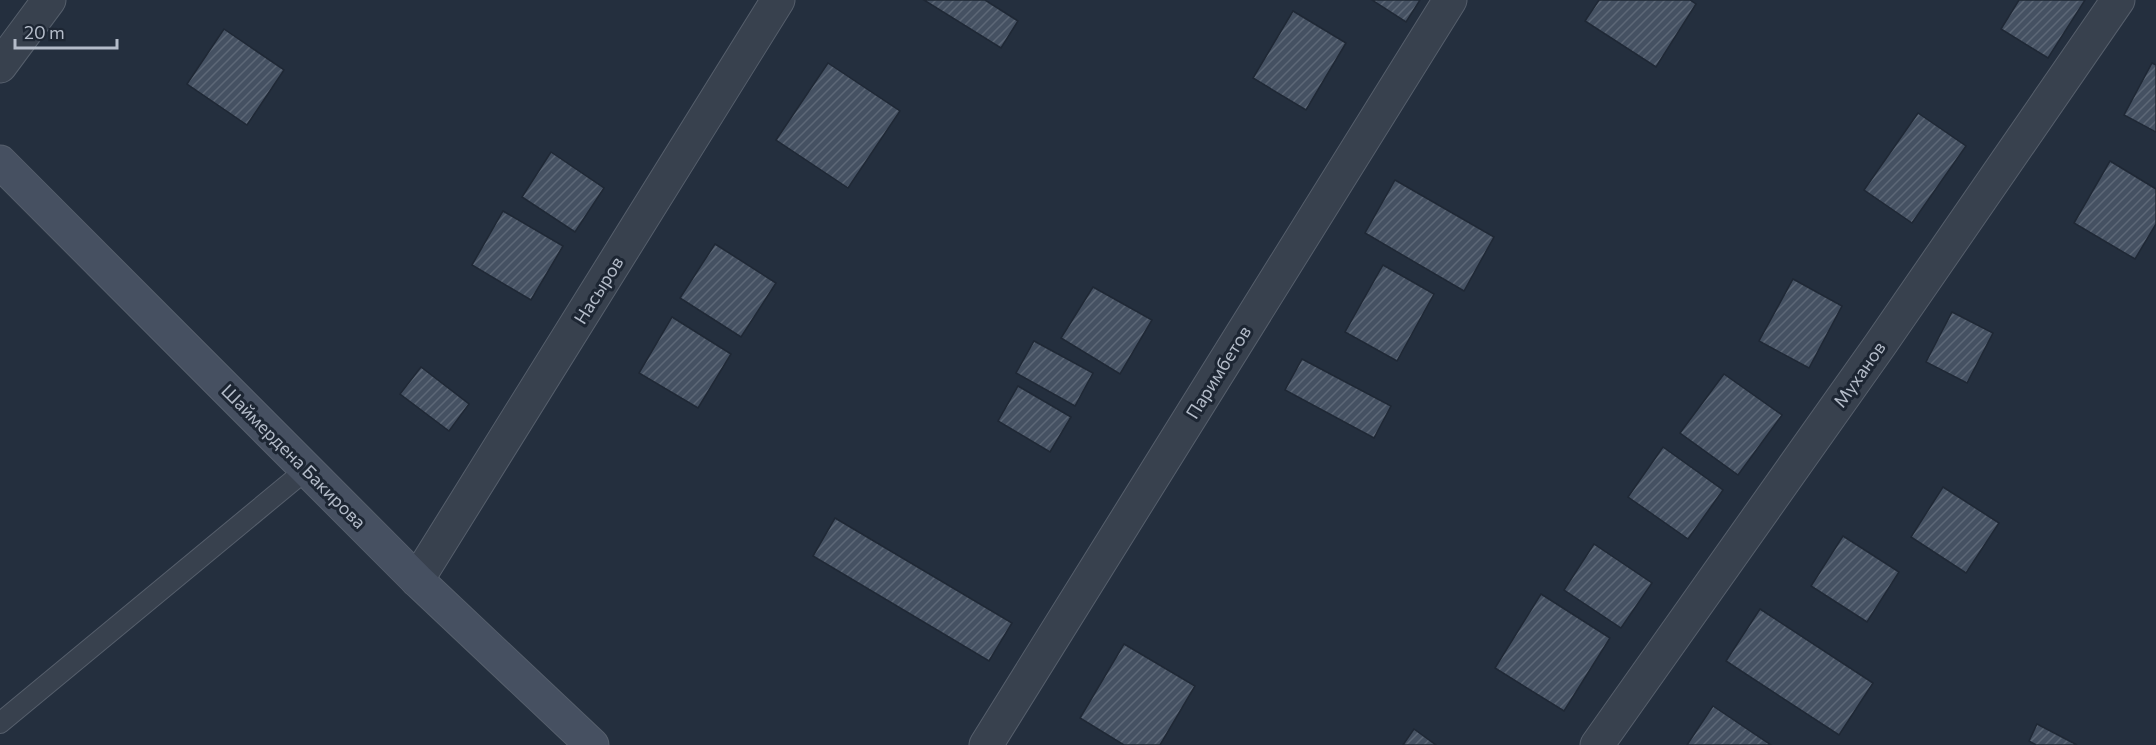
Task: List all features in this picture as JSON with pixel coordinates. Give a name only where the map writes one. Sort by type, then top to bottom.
[{"type":"street","points":[[0,66],[49,0]]},
{"type":"street","name":"Насыров","points":[[417,580],[778,0]]},
{"type":"street","name":"Паримбетов","points":[[986,745],[1450,0]]},
{"type":"street","name":"Муханов","points":[[1597,745],[1880,345],[2118,0]]},
{"type":"street","name":"Шаймердена Бакирова","points":[[0,162],[417,580],[592,745]]},
{"type":"lane","points":[[0,723],[307,470]]},
{"type":"building","points":[[924,0],[985,0],[1018,21],[1001,48]]},
{"type":"building","points":[[1372,0],[1420,0],[1406,22]]},
{"type":"building","points":[[1599,0],[1690,0],[1696,4],[1656,67],[1585,21]]},
{"type":"building","points":[[2019,0],[2085,0],[2048,58],[2001,29]]},
{"type":"building","points":[[1293,11],[1346,43],[1306,110],[1253,78]]},
{"type":"building","points":[[224,29],[284,70],[247,125],[187,84]]},
{"type":"building","points":[[828,63],[900,111],[848,188],[776,140]]},
{"type":"building","points":[[2152,63],[2156,65],[2156,132],[2124,115]]},
{"type":"building","points":[[1918,113],[1966,146],[1912,223],[1864,190]]},
{"type":"building","points":[[551,152],[604,188],[575,232],[522,197]]},
{"type":"building","points":[[2110,161],[2156,189],[2156,224],[2135,259],[2074,223]]},
{"type":"building","points":[[1395,180],[1494,237],[1464,291],[1365,233]]},
{"type":"building","points":[[503,211],[563,246],[531,300],[472,265]]},
{"type":"building","points":[[715,244],[776,283],[741,337],[680,298]]},
{"type":"building","points":[[1383,265],[1434,294],[1397,361],[1345,332]]},
{"type":"building","points":[[1793,279],[1842,306],[1809,368],[1759,341]]},
{"type":"building","points":[[1093,287],[1152,320],[1120,374],[1061,338]]},
{"type":"building","points":[[1952,312],[1993,333],[1967,383],[1926,362]]},
{"type":"building","points":[[672,317],[731,354],[698,408],[639,373]]},
{"type":"building","points":[[1034,341],[1093,373],[1075,406],[1016,373]]},
{"type":"building","points":[[1302,359],[1391,406],[1374,438],[1285,390]]},
{"type":"building","points":[[421,367],[469,404],[449,431],[400,394]]},
{"type":"building","points":[[1724,374],[1782,415],[1738,475],[1680,433]]},
{"type":"building","points":[[1018,386],[1071,417],[1050,452],[998,421]]},
{"type":"building","points":[[1663,447],[1723,490],[1688,539],[1628,497]]},
{"type":"building","points":[[1943,487],[1999,523],[1966,573],[1911,537]]},
{"type":"building","points":[[835,518],[1012,623],[989,661],[813,556]]},
{"type":"building","points":[[1843,536],[1899,572],[1867,622],[1811,586]]},
{"type":"building","points":[[1594,544],[1652,583],[1621,628],[1564,590]]},
{"type":"building","points":[[1541,594],[1610,638],[1564,711],[1495,668]]},
{"type":"building","points":[[1760,609],[1873,683],[1839,735],[1726,661]]},
{"type":"building","points":[[1124,644],[1195,686],[1160,745],[1124,745],[1080,718]]},
{"type":"building","points":[[1713,706],[1771,745],[1687,745]]},
{"type":"building","points":[[2037,724],[2077,745],[2036,745],[2029,741]]},
{"type":"building","points":[[1414,729],[1436,745],[1403,745]]}]
